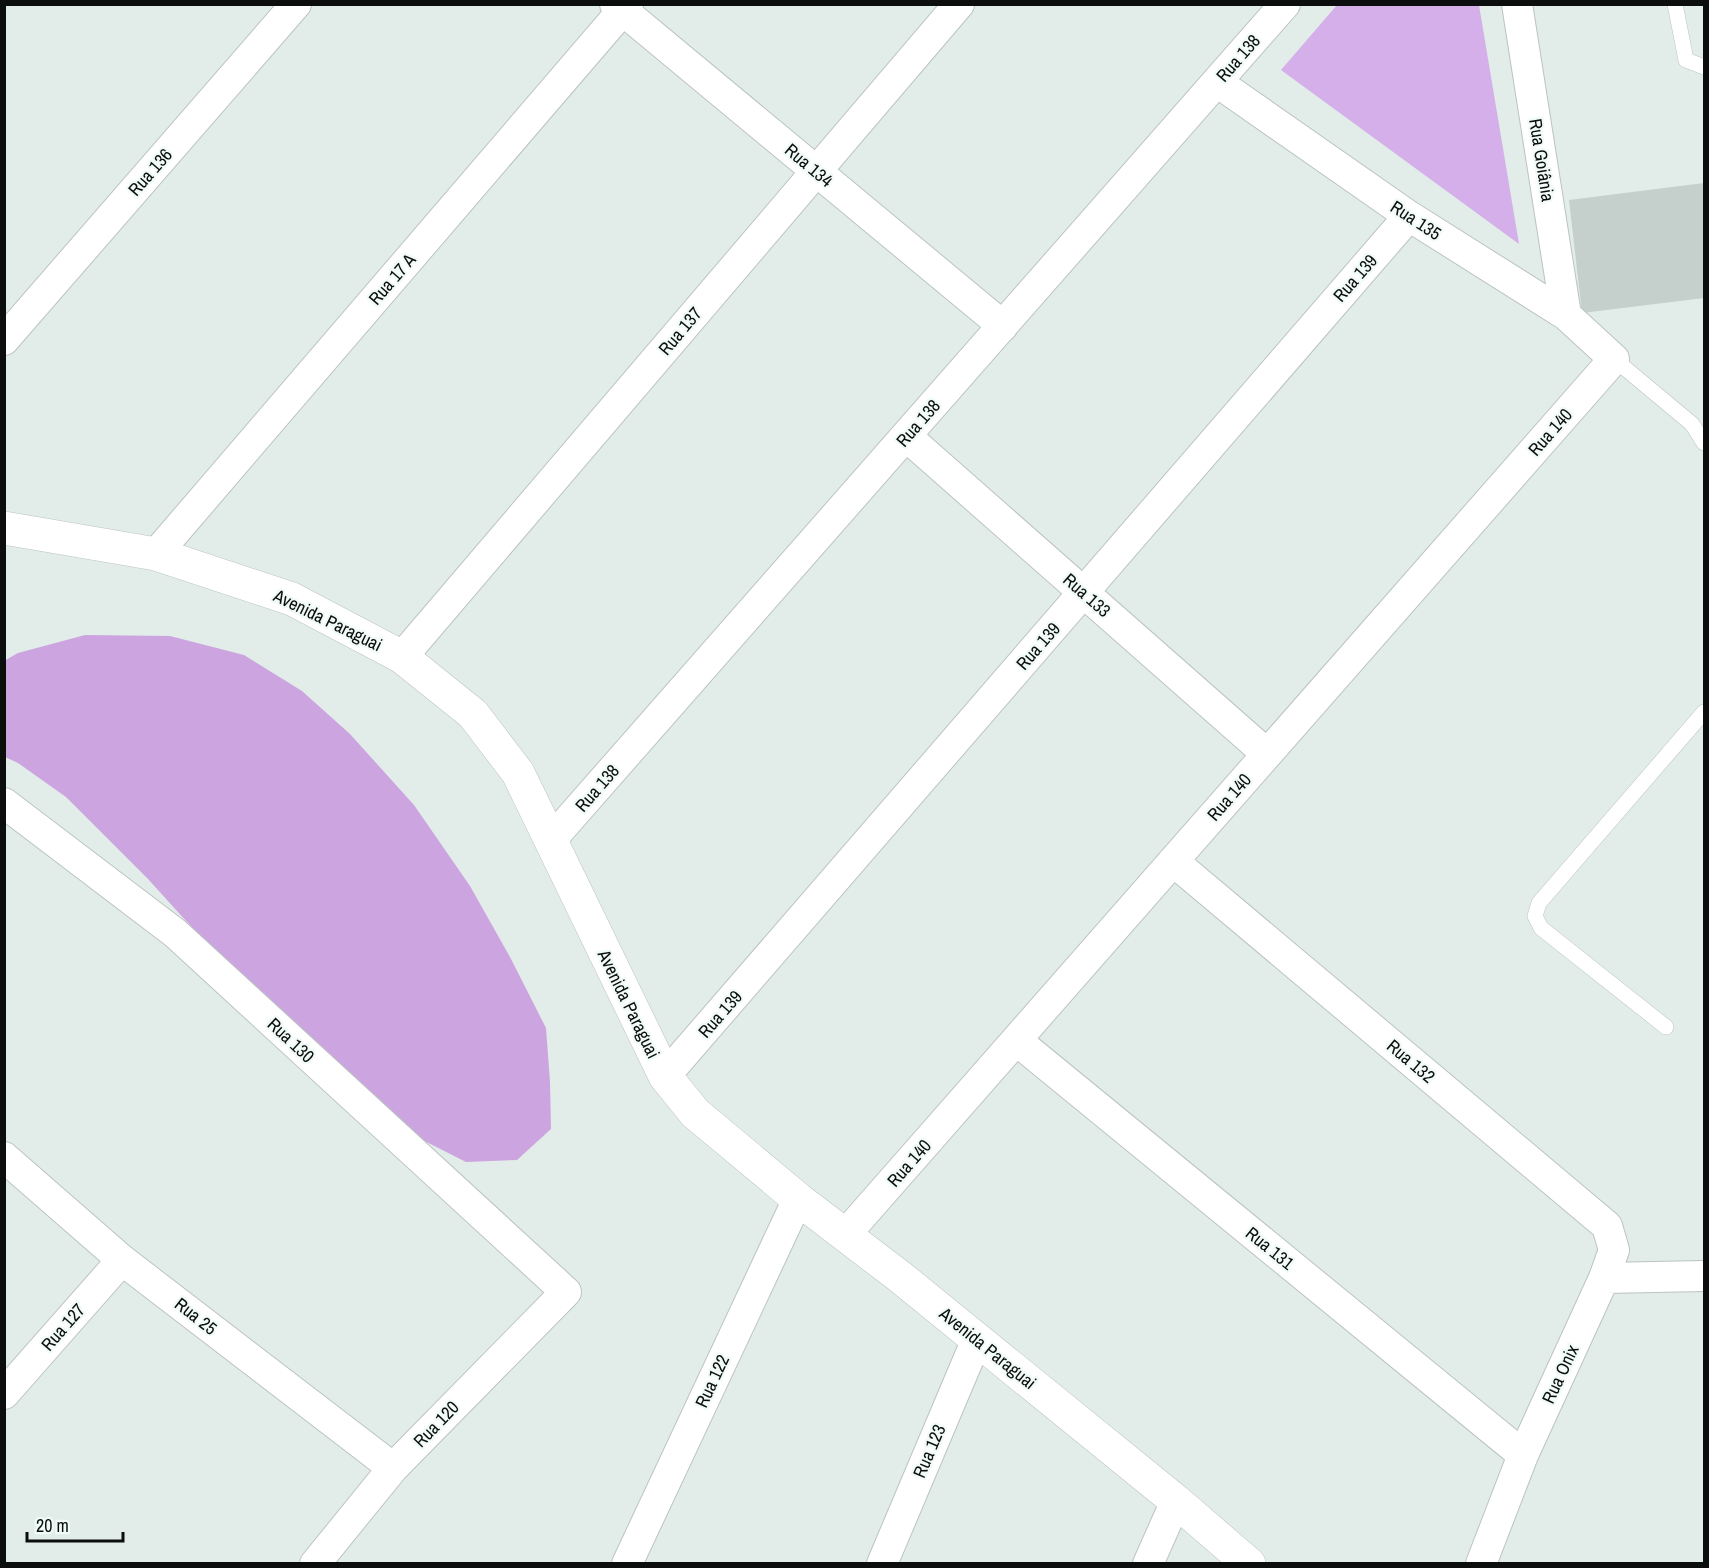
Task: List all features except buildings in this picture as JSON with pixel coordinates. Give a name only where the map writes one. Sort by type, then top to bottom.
[{"type":"street","name":"Rua 136","points":[[4,340],[296,4]]},
{"type":"street","name":"Rua 137","points":[[402,657],[959,4]]},
{"type":"street","name":"Rua 138","points":[[550,841],[1285,4]]},
{"type":"street","name":"Rua Goiânia","points":[[1517,4],[1566,315]]},
{"type":"street","name":"Rua 134","points":[[622,7],[1003,326]]},
{"type":"street","name":"Rua 17 A","points":[[156,554],[622,7]]},
{"type":"street","name":"Rua 135","points":[[1217,82],[1409,216],[1566,315],[1614,359]]},
{"type":"street","name":"Rua 139","points":[[666,1076],[1409,216]]},
{"type":"street","name":"Rua 140","points":[[845,1235],[1614,359]]},
{"type":"street","name":"Rua 133","points":[[906,436],[1267,754]]},
{"type":"street","name":"Avenida Paraguai","points":[[4,528],[156,554],[292,598],[402,657],[473,714],[518,773],[666,1076],[695,1113],[798,1199],[1176,1501],[1249,1563]]},
{"type":"street","name":"Rua 130","points":[[4,803],[175,933],[566,1292]]},
{"type":"street","name":"Rua 132","points":[[1173,861],[1607,1226],[1614,1250],[1604,1278]]},
{"type":"street","name":"Rua 131","points":[[1016,1040],[1523,1455]]},
{"type":"street","name":"Rua 25","points":[[4,1157],[123,1260],[393,1468]]},
{"type":"street","name":"Rua 122","points":[[627,1563],[798,1199]]},
{"type":"street","name":"Rua 127","points":[[4,1394],[123,1260]]},
{"type":"street","points":[[1604,1278],[1704,1276]]},
{"type":"street","name":"Rua Onix","points":[[1481,1563],[1523,1455],[1604,1278]]},
{"type":"street","name":"Rua 120","points":[[315,1563],[393,1468],[566,1292]]},
{"type":"street","name":"Rua 123","points":[[882,1563],[977,1340]]},
{"type":"street","points":[[1148,1563],[1176,1501]]},
{"type":"lane","points":[[1675,4],[1686,60],[1704,67]]},
{"type":"lane","points":[[1614,359],[1692,424],[1704,443]]},
{"type":"lane","points":[[1666,1027],[1541,928],[1535,916],[1539,903],[1704,712]]},
{"type":"shaded area","points":[[1337,5],[1479,5],[1519,244],[1281,70]]},
{"type":"shaded area","points":[[85,635],[170,636],[244,655],[302,691],[350,734],[414,805],[470,886],[546,1028],[551,1129],[517,1160],[466,1162],[393,1125],[217,955],[148,879],[66,797],[18,763],[5,757],[4,661],[18,653]]}]
